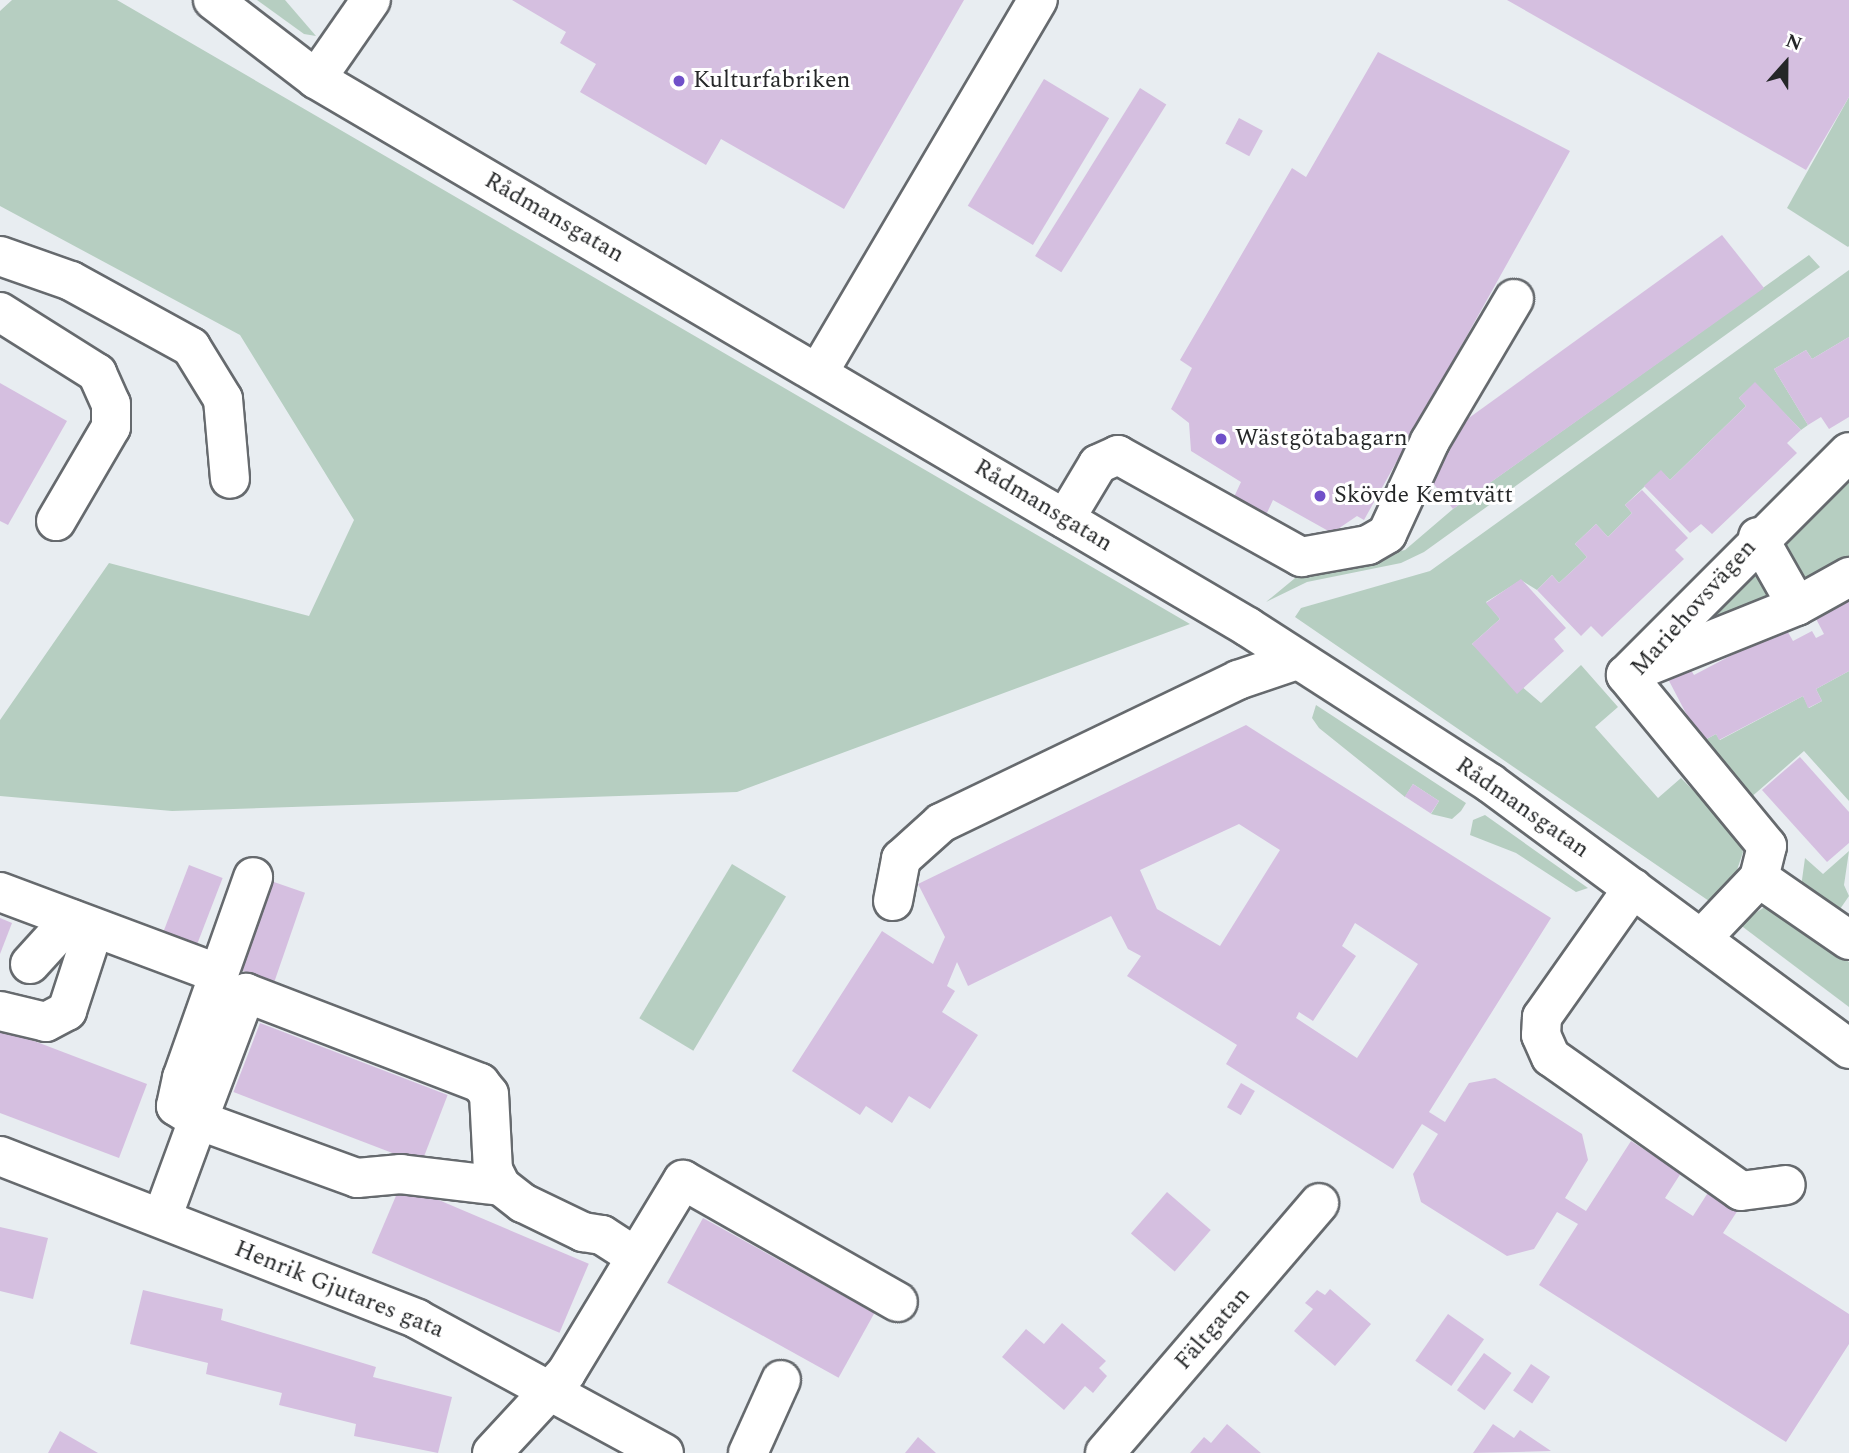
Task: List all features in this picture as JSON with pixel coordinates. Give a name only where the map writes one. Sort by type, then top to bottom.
[{"type":"street","name":"Rådmansgatan","points":[[213,0],[316,79],[1065,519],[1297,660],[1490,783],[1849,1049]]},
{"type":"street","points":[[316,79],[371,0]]},
{"type":"street","points":[[818,373],[1038,0]]},
{"type":"street","points":[[0,256],[71,281],[191,347],[223,399],[230,479]]},
{"type":"street","points":[[1065,519],[1098,464],[1118,455],[1301,558],[1368,545],[1387,534],[1430,441],[1514,299]]},
{"type":"street","points":[[0,312],[97,373],[111,404],[111,427],[56,521]]},
{"type":"street","name":"Mariehovsvägen","points":[[1759,877],[1767,846],[1626,675],[1758,537],[1849,452]]},
{"type":"street","points":[[1758,537],[1797,606]]},
{"type":"street","points":[[1626,675],[1797,606],[1849,577]]},
{"type":"street","points":[[893,901],[901,859],[941,823],[1237,680],[1297,660]]},
{"type":"street","points":[[253,877],[217,973],[176,1107],[198,1119],[357,1178],[401,1174],[501,1186]]},
{"type":"street","points":[[1701,939],[1759,877],[1849,940]]},
{"type":"street","points":[[1633,888],[1542,1017],[1541,1035],[1551,1057],[1741,1191],[1786,1185]]},
{"type":"street","points":[[0,892],[217,973]]},
{"type":"street","points":[[30,964],[83,924]]},
{"type":"street","points":[[0,1011],[46,1022],[67,1011],[83,924]]},
{"type":"street","points":[[162,1218],[246,993],[480,1083],[489,1094],[493,1170],[501,1186],[523,1203],[583,1233],[602,1235],[633,1255]]},
{"type":"street","name":"Henrik Gjutares gata","points":[[0,1156],[417,1319],[549,1386],[664,1453]]},
{"type":"street","points":[[492,1453],[549,1386],[566,1373],[633,1255],[683,1180],[898,1303]]},
{"type":"street","name":"Fältgatan","points":[[1105,1453],[1319,1203]]},
{"type":"street","points":[[748,1453],[781,1380]]},
{"type":"green space","points":[[12,0],[117,0],[1190,624],[737,792],[172,811],[0,796],[0,720],[109,563],[309,616],[354,520],[240,335],[0,206],[0,11]]},
{"type":"green space","points":[[257,0],[285,0],[316,36],[304,34]]},
{"type":"green space","points":[[1849,97],[1849,246],[1848,247],[1787,208]]},
{"type":"green space","points":[[1809,255],[1820,267],[1424,552],[1401,563],[1307,582],[1266,602],[1300,574],[1405,550],[1453,509]]},
{"type":"green space","points":[[1849,270],[1849,337],[1812,359],[1806,350],[1774,369],[1808,425],[1801,430],[1755,383],[1739,398],[1746,406],[1670,480],[1661,471],[1625,505],[1632,513],[1608,537],[1596,524],[1575,544],[1587,557],[1559,583],[1552,575],[1537,590],[1521,580],[1486,602],[1500,619],[1472,644],[1541,703],[1581,665],[1618,707],[1595,727],[1658,798],[1681,778],[1735,833],[1743,852],[1737,870],[1709,901],[1295,617],[1301,608],[1430,571]]},
{"type":"green space","points":[[1849,472],[1849,560],[1807,581],[1784,539]]},
{"type":"green space","points":[[1751,564],[1776,603],[1680,630]]},
{"type":"green space","points":[[1849,671],[1849,801],[1804,751],[1749,799],[1701,742],[1716,734],[1720,740],[1803,696],[1809,708],[1822,701],[1816,689]]},
{"type":"green space","points":[[1316,705],[1466,803],[1461,811],[1452,819],[1431,814],[1439,801],[1413,784],[1405,797],[1319,728],[1312,718]]},
{"type":"green space","points":[[1485,815],[1588,888],[1576,892],[1516,853],[1470,835],[1473,820]]},
{"type":"green space","points":[[1849,851],[1844,885],[1849,896],[1838,912],[1801,887],[1805,858],[1823,874]]},
{"type":"green space","points":[[732,864],[786,896],[693,1051],[639,1018]]},
{"type":"green space","points":[[1769,904],[1849,962],[1849,1007],[1739,924]]},
{"type":"building","points":[[512,0],[964,0],[844,209],[721,139],[706,165],[580,92],[596,64],[560,43],[566,32]]},
{"type":"building","points":[[1507,0],[1849,0],[1849,97],[1806,170]]},
{"type":"building","points":[[1378,52],[1570,151],[1364,520],[1357,516],[1332,533],[1273,500],[1266,515],[1234,497],[1241,482],[1191,451],[1189,423],[1171,409],[1192,368],[1180,360],[1292,168],[1306,177]]},
{"type":"building","points":[[1044,79],[1109,118],[1033,245],[968,206]]},
{"type":"building","points":[[1140,88],[1166,104],[1061,272],[1035,256]]},
{"type":"building","points":[[1239,118],[1263,131],[1249,156],[1225,144]]},
{"type":"building","points":[[1722,235],[1764,288],[1453,509],[1429,478],[1448,433]]},
{"type":"building","points":[[1849,337],[1849,417],[1829,429],[1821,417],[1808,425],[1774,369],[1806,350],[1812,359]]},
{"type":"building","points":[[1755,382],[1801,430],[1787,443],[1797,453],[1712,534],[1701,524],[1690,533],[1644,486],[1661,470],[1670,480],[1746,406],[1739,398]]},
{"type":"building","points":[[0,383],[67,421],[8,525],[0,521]]},
{"type":"building","points":[[1642,490],[1688,538],[1675,550],[1684,559],[1602,637],[1591,626],[1581,636],[1537,590],[1552,575],[1559,583],[1587,557],[1575,544],[1596,524],[1608,537],[1632,513],[1625,505]]},
{"type":"building","points":[[1521,579],[1566,628],[1554,639],[1564,651],[1517,694],[1472,644],[1500,619],[1486,603]]},
{"type":"building","points":[[1849,594],[1849,671],[1816,689],[1822,701],[1808,708],[1803,696],[1719,740],[1716,734],[1701,742],[1667,677],[1688,665],[1694,675],[1785,627],[1793,641],[1812,631],[1816,638],[1824,634],[1813,613]]},
{"type":"building","points":[[1246,725],[1551,918],[1429,1112],[1445,1122],[1469,1083],[1495,1078],[1582,1134],[1588,1160],[1565,1198],[1586,1211],[1631,1141],[1681,1173],[1665,1198],[1693,1216],[1709,1191],[1738,1210],[1723,1233],[1849,1314],[1849,1344],[1786,1442],[1539,1285],[1578,1224],[1557,1212],[1534,1249],[1507,1256],[1421,1202],[1413,1174],[1438,1134],[1422,1124],[1393,1169],[1226,1064],[1237,1045],[1127,976],[1141,956],[1128,949],[1111,916],[968,986],[957,962],[947,986],[955,991],[942,1012],[978,1035],[930,1109],[909,1096],[892,1123],[866,1106],[860,1115],[792,1071],[882,931],[933,964],[945,937],[918,884]],"holes":[[[1239,824],[1280,850],[1220,946],[1157,909],[1140,870]],[[1355,923],[1418,964],[1357,1058],[1296,1018],[1299,1012],[1313,1021],[1356,956],[1342,946]]]},
{"type":"building","points":[[1800,757],[1849,812],[1849,843],[1827,862],[1762,790]]},
{"type":"building","points":[[1413,784],[1439,801],[1431,813],[1405,797]]},
{"type":"building","points":[[189,865],[223,878],[194,953],[160,940]]},
{"type":"building","points":[[271,881],[305,893],[274,982],[240,970]]},
{"type":"building","points":[[0,918],[12,923],[0,954]]},
{"type":"building","points":[[260,1023],[448,1095],[421,1164],[233,1092]]},
{"type":"building","points":[[0,1028],[147,1084],[119,1158],[0,1113]]},
{"type":"building","points":[[1241,1083],[1255,1091],[1241,1115],[1227,1107]]},
{"type":"building","points":[[401,1184],[589,1264],[559,1333],[372,1253]]},
{"type":"building","points":[[1167,1192],[1211,1230],[1175,1272],[1131,1234]]},
{"type":"building","points":[[703,1218],[874,1313],[839,1378],[667,1283]]},
{"type":"building","points":[[0,1227],[48,1238],[33,1299],[0,1291]]},
{"type":"building","points":[[1330,1289],[1371,1324],[1335,1366],[1294,1331],[1313,1309],[1305,1303],[1317,1290],[1325,1295]]},
{"type":"building","points":[[143,1290],[223,1309],[221,1320],[376,1367],[373,1377],[452,1397],[438,1453],[354,1436],[356,1424],[279,1405],[282,1393],[206,1374],[208,1363],[130,1344]]},
{"type":"building","points":[[1448,1314],[1484,1339],[1451,1386],[1415,1361]]},
{"type":"building","points":[[1062,1323],[1106,1361],[1099,1368],[1107,1376],[1093,1393],[1085,1386],[1064,1410],[1002,1357],[1026,1329],[1044,1344]]},
{"type":"building","points":[[1484,1353],[1512,1373],[1484,1410],[1457,1390]]},
{"type":"building","points":[[1531,1364],[1550,1377],[1532,1403],[1513,1391]]},
{"type":"building","points":[[1227,1424],[1261,1453],[1190,1453],[1204,1437],[1211,1443]]},
{"type":"building","points":[[1493,1424],[1514,1438],[1520,1430],[1551,1451],[1473,1453]]},
{"type":"building","points":[[60,1431],[98,1453],[48,1453]]},
{"type":"building","points":[[918,1437],[936,1453],[905,1453]]},
{"type":"place","name":"Kulturfabriken","points":[[679,81]]},
{"type":"place","name":"Wästgötabagarn","points":[[1221,439]]},
{"type":"place","name":"Skövde Kemtvätt","points":[[1320,496]]}]
